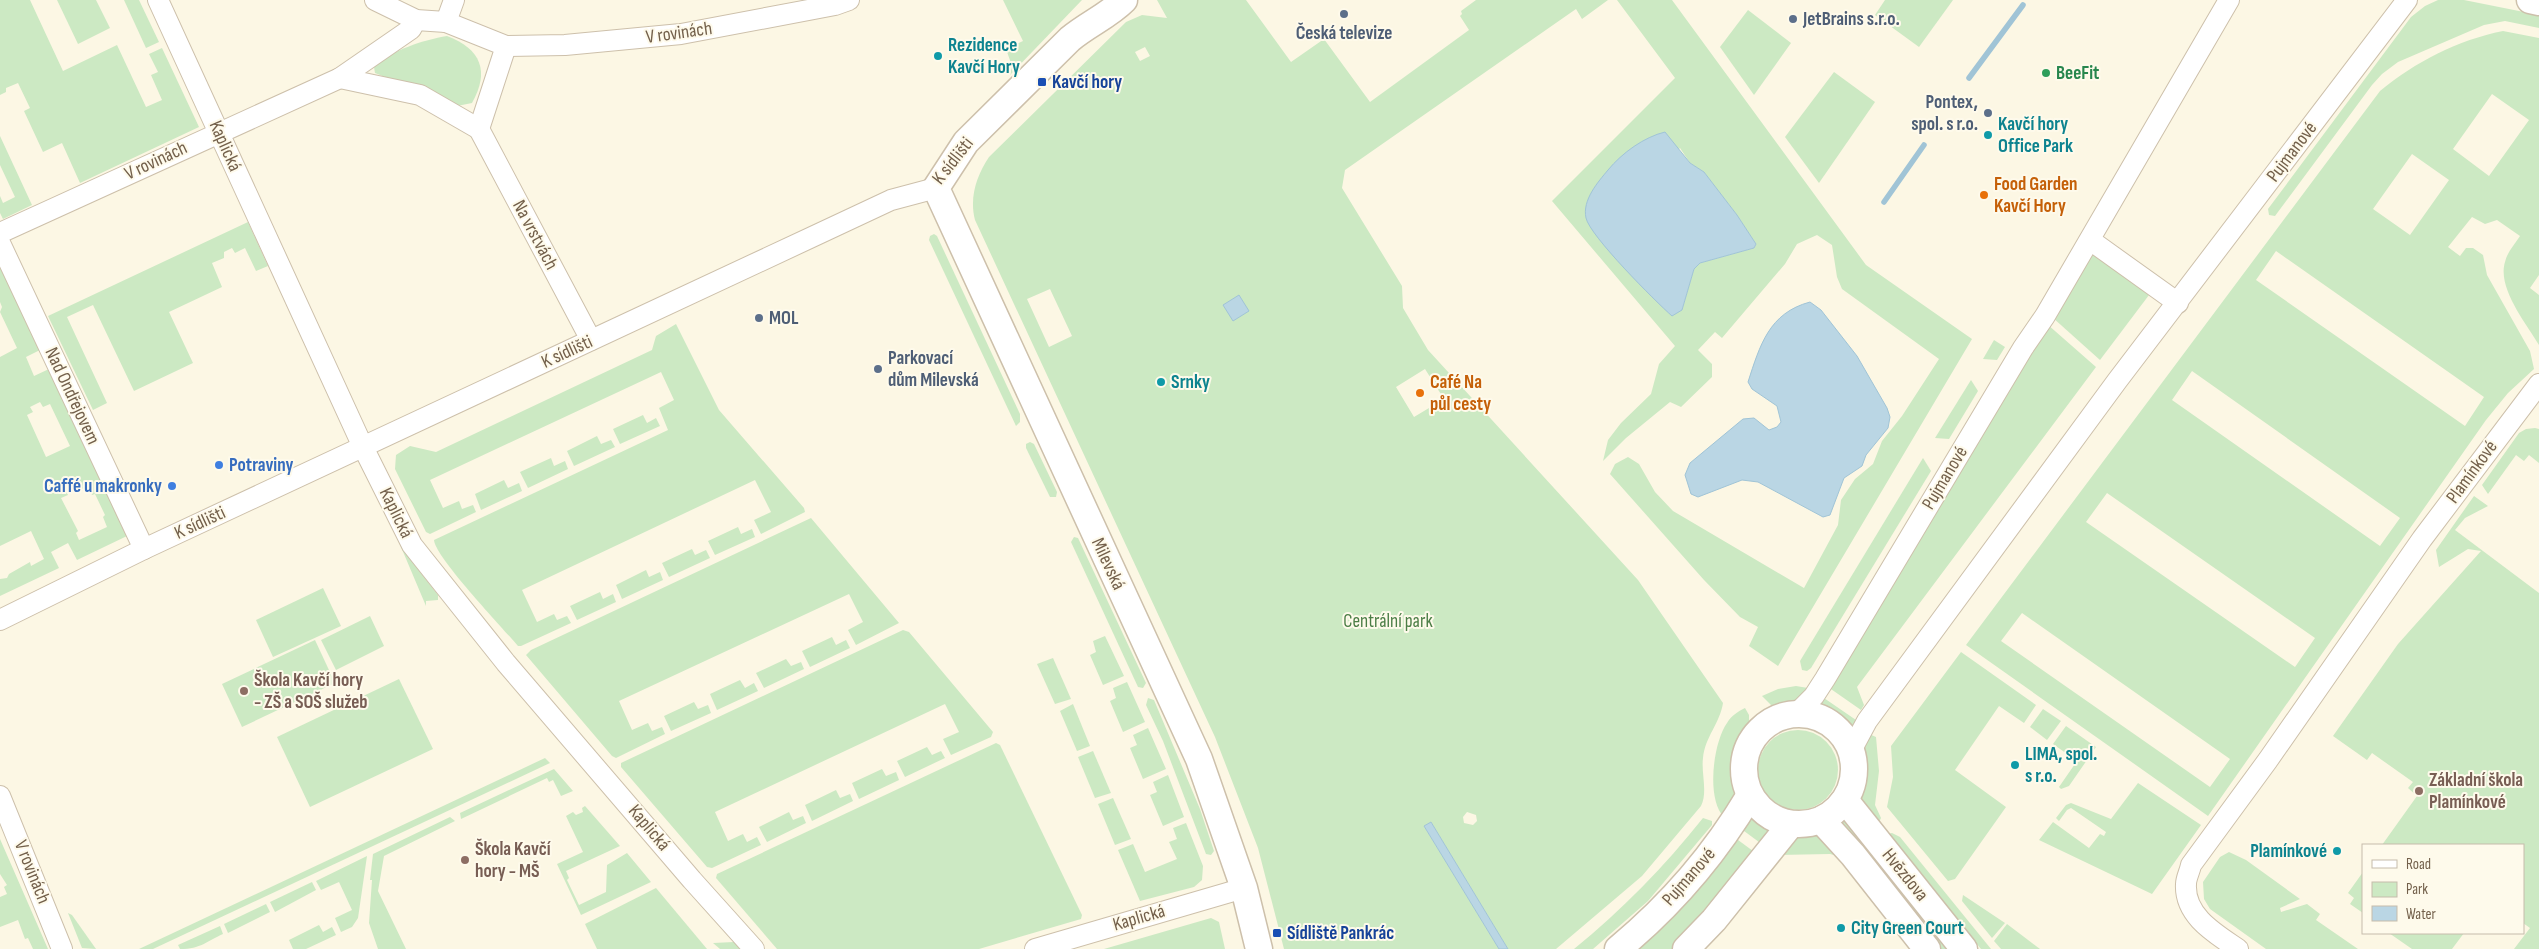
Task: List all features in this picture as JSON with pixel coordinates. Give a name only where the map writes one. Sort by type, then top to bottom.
[{"type":"street","name":"Kaplická","points":[[158,0],[364,447],[412,545],[506,663],[754,949]]},
{"type":"street","points":[[376,0],[416,20]]},
{"type":"street","points":[[446,22],[454,0]]},
{"type":"street","name":"V rovinách","points":[[0,233],[340,78],[411,28],[416,20],[446,22],[506,46],[565,45],[682,34],[835,5],[849,0]]},
{"type":"street","name":"K sídlišti","points":[[0,620],[144,549],[891,200],[936,188],[966,142],[1087,25],[1104,0]]},
{"type":"street","name":"K sídlišti","points":[[1087,25],[1111,13],[1124,0]]},
{"type":"street","name":"Pujmanové","points":[[1796,713],[1819,688],[2023,348],[2045,316],[2230,0]]},
{"type":"street","name":"Pujmanové","points":[[1852,749],[1867,720],[2111,389],[2407,0]]},
{"type":"street","points":[[2530,0],[2539,2]]},
{"type":"street","points":[[340,78],[420,95],[480,129],[506,46]]},
{"type":"street","name":"Na vrstvách","points":[[480,129],[591,340]]},
{"type":"street","name":"Milevská","points":[[936,188],[1199,759],[1244,888],[1259,949]]},
{"type":"street","points":[[2090,240],[2178,303]]},
{"type":"street","name":"Nad Ondřejovem","points":[[0,243],[144,549]]},
{"type":"street","name":"Plamínkové","points":[[2238,949],[2203,924],[2190,904],[2186,884],[2192,865],[2268,760],[2422,539],[2536,394]]},
{"type":"street","points":[[1796,713],[1814,714],[1830,722],[1843,734],[1852,749],[1855,767],[1846,800],[1821,820],[1791,824],[1774,819],[1760,809],[1750,796],[1743,776],[1745,754],[1754,736],[1769,721],[1796,713]]},
{"type":"street","name":"V rovinách","points":[[0,796],[62,949]]},
{"type":"street","name":"Pujmanové","points":[[1618,949],[1654,916],[1705,860],[1750,796]]},
{"type":"street","name":"Hvězdova","points":[[1846,800],[1964,949]]},
{"type":"street","name":"Hvězdova","points":[[1821,820],[1853,855],[1927,949]]},
{"type":"street","points":[[1686,949],[1714,920],[1791,824]]},
{"type":"street","name":"Kaplická","points":[[1035,949],[1244,888]]},
{"type":"green space","points":[[0,0],[30,0],[63,71],[117,45],[146,107],[162,100],[151,75],[158,72],[149,54],[162,48],[199,127],[80,183],[62,143],[43,152],[24,111],[30,108],[18,83],[6,88],[6,92],[0,95]]},
{"type":"green space","points":[[57,0],[96,0],[110,28],[78,44]]},
{"type":"green space","points":[[124,0],[139,0],[159,42],[146,48]]},
{"type":"green space","points":[[1003,0],[1082,0],[1010,75],[1012,66],[1006,49],[1023,41]]},
{"type":"green space","name":"Centrální park","points":[[1157,0],[1246,0],[1291,62],[1324,39],[1370,102],[1469,30],[1460,16],[1462,14],[1461,11],[1476,0],[1608,0],[1582,19],[1576,9],[1345,170],[1342,188],[1402,286],[1403,308],[1428,350],[1638,580],[1723,703],[1719,717],[1704,750],[1704,795],[1701,806],[1642,876],[1556,949],[1508,949],[1431,822],[1424,826],[1499,949],[1284,949],[1258,848],[1215,737],[975,220],[973,203],[975,187],[989,157],[1126,22],[1142,15],[1167,18]],"holes":[[[1145,47],[1150,56],[1140,61],[1135,52]],[[1050,289],[1072,336],[1049,347],[1027,299]],[[1425,369],[1444,399],[1414,417],[1396,387]],[[1467,812],[1476,815],[1477,821],[1473,825],[1464,823],[1463,817]]]},
{"type":"green space","points":[[1617,0],[1672,0],[1866,265],[1972,339],[1778,666],[1749,646],[1758,627],[1740,617],[1704,580],[1610,474],[1615,464],[1628,457],[1639,464],[1655,492],[1673,511],[1804,588],[1838,525],[1841,500],[1855,479],[1873,464],[1882,441],[1902,416],[1939,359],[1842,289],[1837,277],[1832,245],[1817,235],[1797,244],[1785,264],[1722,338],[1715,332],[1698,350],[1712,364],[1712,377],[1681,407],[1670,402],[1626,438],[1603,461],[1608,440],[1621,423],[1651,394],[1659,364],[1675,346],[1552,201],[1675,78]],"holes":[[[1680,148],[1690,163],[1704,172],[1737,215],[1756,244],[1754,248],[1700,263],[1694,269],[1682,310],[1623,264],[1601,241]]]},
{"type":"green space","points":[[1885,0],[1953,0],[1919,47],[1875,15]]},
{"type":"green space","points":[[2438,0],[2464,0],[2539,15],[2539,28],[2505,21],[2484,25],[2398,62],[2382,74],[2372,85],[2275,216],[2269,215],[2268,209],[2411,17],[2425,6]]},
{"type":"green space","points":[[1748,10],[1791,43],[1754,95],[1720,47]]},
{"type":"green space","points":[[2503,31],[2539,38],[2539,275],[2530,288],[2539,295],[2539,345],[2520,316],[2505,283],[2506,258],[2520,236],[2497,220],[2485,224],[2472,217],[2448,247],[2460,256],[2466,248],[2473,248],[2483,255],[2487,275],[2530,351],[2534,369],[2508,393],[2486,420],[2208,816],[1966,645],[2380,91],[2393,80],[2422,62],[2454,46]],"holes":[[[2492,94],[2529,120],[2489,176],[2453,149]],[[2412,154],[2449,180],[2410,235],[2373,209]],[[2276,251],[2484,397],[2465,426],[2256,280]],[[2192,371],[2400,518],[2380,546],[2172,400]],[[2107,493],[2315,638],[2295,667],[2086,522]],[[2022,613],[2230,759],[2210,787],[2001,641]]]},
{"type":"green space","points":[[447,36],[468,47],[475,54],[479,62],[481,71],[480,81],[472,103],[457,106],[375,73],[374,67],[399,51],[418,43]]},
{"type":"green space","points":[[1834,72],[1875,102],[1819,183],[1785,137]]},
{"type":"green space","points":[[0,136],[32,205],[3,219],[0,213],[0,196],[3,203],[15,197],[0,165]]},
{"type":"green space","points":[[248,222],[268,266],[256,271],[245,248],[235,253],[232,248],[224,252],[224,258],[212,263],[222,287],[169,312],[193,363],[134,391],[93,305],[67,317],[107,403],[93,410],[48,316]]},
{"type":"green space","points":[[934,234],[937,236],[1020,414],[1020,422],[1016,426],[929,240],[930,236]]},
{"type":"green space","points":[[2089,255],[2096,256],[2149,295],[2100,360],[2052,317]]},
{"type":"green space","points":[[0,266],[40,350],[26,357],[34,376],[49,369],[127,536],[77,560],[68,543],[51,552],[59,568],[0,596],[0,579],[7,578],[9,574],[30,562],[31,566],[44,559],[31,531],[0,546],[0,357],[17,348],[0,312],[2,307],[0,302]],"holes":[[[40,402],[43,407],[50,404],[70,446],[46,457],[27,415],[33,412],[30,407]],[[88,486],[92,495],[95,494],[105,515],[103,517],[107,527],[79,540],[76,533],[78,531],[61,498],[68,495],[66,491],[75,487],[77,491]]]},
{"type":"green space","points":[[676,324],[719,410],[804,508],[805,512],[761,534],[754,520],[771,512],[755,480],[522,590],[537,622],[554,614],[557,620],[567,616],[571,623],[518,646],[445,561],[437,549],[434,540],[668,430],[659,408],[674,400],[661,372],[430,480],[443,508],[459,501],[462,509],[473,505],[476,512],[430,534],[426,532],[395,469],[396,455],[410,446],[436,452],[652,350],[656,336]]},
{"type":"green space","points":[[2047,324],[2096,367],[1857,687],[1864,705],[1861,710],[1828,687]]},
{"type":"green space","points":[[1994,340],[2005,347],[1997,360],[1983,359]]},
{"type":"green space","points":[[1971,380],[1978,391],[1949,439],[1935,438]]},
{"type":"green space","points":[[643,415],[647,423],[656,418],[660,426],[620,444],[613,429]]},
{"type":"green space","points":[[2526,429],[2539,429],[2539,463],[2529,455],[2524,461],[2516,455],[2488,494],[2482,485],[2519,433]]},
{"type":"green space","points":[[597,436],[601,444],[611,440],[615,447],[574,466],[567,451]]},
{"type":"green space","points":[[1030,442],[1034,444],[1057,492],[1056,497],[1050,497],[1026,448],[1026,444]]},
{"type":"green space","points":[[551,458],[554,466],[565,461],[568,469],[528,488],[520,472]]},
{"type":"green space","points":[[1923,458],[1931,471],[1811,668],[1807,671],[1802,670],[1800,661]]},
{"type":"green space","points":[[504,480],[508,488],[519,483],[522,491],[481,510],[475,494]]},
{"type":"green space","name":"Základní škola Plamínkové","points":[[2474,496],[2488,506],[2465,518],[2455,530],[2539,593],[2539,949],[2514,949],[2530,928],[2524,924],[2524,844],[2383,844],[2417,796],[2408,788],[2413,782],[2372,753],[2367,760],[2333,736],[2398,644],[2481,551],[2468,549],[2439,567],[2436,550]]},
{"type":"green space","points":[[811,518],[899,623],[856,645],[848,630],[863,622],[849,594],[619,701],[632,730],[648,723],[652,731],[662,727],[665,734],[616,758],[612,756],[526,655],[531,650]]},
{"type":"green space","points":[[738,527],[741,534],[752,529],[755,537],[715,555],[708,541]]},
{"type":"green space","points":[[393,528],[413,563],[438,595],[438,600],[426,601],[426,606]]},
{"type":"green space","points":[[1074,537],[1078,538],[1146,683],[1143,688],[1138,687],[1071,542]]},
{"type":"green space","points":[[692,549],[695,555],[706,550],[710,558],[669,577],[662,563]]},
{"type":"green space","points":[[646,570],[649,577],[660,572],[663,580],[622,599],[616,585]]},
{"type":"green space","points":[[323,588],[341,626],[273,657],[256,620]]},
{"type":"green space","points":[[600,592],[603,599],[613,594],[616,602],[577,620],[570,606]]},
{"type":"green space","points":[[370,616],[384,646],[336,670],[321,640]]},
{"type":"green space","points":[[903,630],[909,632],[993,732],[991,737],[951,755],[943,739],[959,732],[945,704],[715,812],[728,841],[743,834],[747,842],[757,837],[761,845],[712,868],[707,867],[621,767],[621,763]]},
{"type":"green space","points":[[1105,636],[1124,676],[1103,685],[1090,655],[1096,652],[1093,641]]},
{"type":"green space","points":[[832,637],[836,645],[846,640],[850,648],[810,667],[802,651]]},
{"type":"green space","points":[[315,640],[335,683],[242,727],[222,684]]},
{"type":"green space","points":[[1961,652],[2036,705],[2024,723],[1999,706],[1955,770],[2006,807],[1955,879],[1948,881],[1887,807],[1893,777],[1891,746]]},
{"type":"green space","points":[[1053,658],[1071,699],[1055,704],[1037,664]]},
{"type":"green space","points":[[786,659],[791,666],[801,662],[804,669],[764,688],[756,673]]},
{"type":"green space","points":[[399,679],[433,749],[310,807],[277,737]]},
{"type":"green space","points":[[740,680],[745,688],[754,683],[758,691],[717,710],[710,694]]},
{"type":"green space","points":[[1127,682],[1145,722],[1123,732],[1110,701],[1116,698],[1113,688]]},
{"type":"green space","points":[[1796,686],[1808,688],[1799,701],[1788,705],[1772,706],[1762,696],[1778,689]]},
{"type":"green space","points":[[1821,696],[1856,720],[1851,728],[1845,729],[1829,715],[1814,708]]},
{"type":"green space","points":[[1148,698],[1154,700],[1200,809],[1214,851],[1211,855],[1206,854],[1163,741],[1146,705]]},
{"type":"green space","points":[[694,702],[698,709],[708,705],[711,713],[671,731],[664,716]]},
{"type":"green space","points":[[1073,704],[1090,746],[1077,751],[1060,711]]},
{"type":"green space","points":[[1745,708],[1749,715],[1749,725],[1736,756],[1735,796],[1724,817],[1718,809],[1713,785],[1715,757],[1722,732],[1730,718]]},
{"type":"green space","points":[[2043,709],[2061,721],[2047,740],[2030,727]]},
{"type":"green space","points":[[2066,726],[2096,747],[2069,786],[2061,789],[2059,787],[2077,761],[2053,744]]},
{"type":"green space","points":[[1148,728],[1166,769],[1143,779],[1130,748],[1137,745],[1133,735]]},
{"type":"green space","points":[[1798,730],[1813,733],[1826,742],[1835,755],[1838,770],[1835,785],[1826,798],[1813,807],[1798,810],[1783,807],[1770,798],[1761,785],[1758,770],[1761,755],[1770,742],[1783,733]]},
{"type":"green space","points":[[1869,734],[1876,737],[1879,771],[1875,805],[1881,818],[1878,824],[1861,800],[1858,781],[1860,747]]},
{"type":"green space","points":[[996,743],[1000,745],[1082,915],[1081,919],[979,949],[777,949],[716,878],[717,874]]},
{"type":"green space","points":[[927,747],[932,755],[941,751],[945,758],[905,777],[897,761]]},
{"type":"green space","points":[[1093,751],[1111,793],[1095,798],[1078,757]]},
{"type":"green space","points":[[545,758],[550,763],[153,949],[139,949]]},
{"type":"green space","points":[[554,769],[573,791],[561,796],[553,780],[549,782],[547,778],[461,819],[460,813]]},
{"type":"green space","points":[[882,769],[886,776],[896,772],[899,780],[859,799],[852,783]]},
{"type":"green space","points":[[1168,775],[1184,817],[1163,826],[1150,795],[1157,792],[1153,782]]},
{"type":"green space","points":[[2138,783],[2201,825],[2152,894],[2039,840],[2053,822],[2089,848],[2100,834],[2104,836],[2106,832],[2071,808],[2067,810],[2059,821],[2056,818],[2066,805],[2071,803],[2111,819]]},
{"type":"green space","points":[[836,790],[840,798],[850,794],[853,801],[812,821],[805,805]]},
{"type":"green space","points":[[1113,798],[1131,839],[1115,845],[1098,804]]},
{"type":"green space","points":[[585,806],[620,846],[566,871],[569,878],[567,880],[579,905],[606,892],[607,865],[627,853],[651,882],[581,915],[557,864],[583,852],[566,816],[573,812],[576,815],[583,812],[582,808]]},
{"type":"green space","points":[[789,812],[793,820],[803,816],[806,823],[767,842],[759,827]]},
{"type":"green space","points":[[1845,812],[1865,837],[1855,844],[1836,820]]},
{"type":"green space","points":[[1750,814],[1775,830],[1763,845],[1740,828]]},
{"type":"green space","points":[[450,817],[455,821],[384,856],[378,891],[406,949],[378,949],[369,923],[373,854]]},
{"type":"green space","points":[[1703,818],[1712,821],[1712,825],[1648,901],[1593,949],[1574,949],[1642,887]]},
{"type":"green space","points":[[1186,823],[1203,866],[1202,880],[1194,887],[1140,901],[1118,850],[1133,844],[1145,872],[1177,859],[1169,842],[1177,839],[1173,828]]},
{"type":"green space","points":[[1892,833],[1900,837],[1991,949],[1981,949],[1888,834]]},
{"type":"green space","points":[[1810,834],[1822,836],[1838,856],[1830,854],[1778,855],[1797,836]]},
{"type":"green space","points":[[1734,837],[1757,854],[1675,949],[1629,949]]},
{"type":"green space","points":[[0,839],[48,949],[33,949],[28,938],[25,939],[18,920],[0,927],[0,897],[7,894],[4,887],[7,885],[0,874]]},
{"type":"green space","points":[[1873,846],[1956,949],[1940,949],[1863,854]]},
{"type":"green space","points":[[2229,852],[2246,860],[2300,899],[2280,908],[2281,912],[2307,904],[2320,914],[2316,920],[2358,949],[2266,949],[2210,909],[2204,899],[2203,882],[2220,857]]},
{"type":"green space","points":[[367,856],[358,918],[352,927],[341,932],[335,918],[352,910],[339,882],[321,890],[316,881]]},
{"type":"green space","points":[[2362,873],[2362,912],[2350,904],[2354,898],[2348,893]]},
{"type":"green space","points":[[312,882],[316,890],[275,912],[270,902]]},
{"type":"green space","points":[[656,888],[707,949],[597,949],[585,924]]},
{"type":"green space","points":[[1963,895],[2005,923],[1992,938],[1962,901]]},
{"type":"green space","points":[[266,904],[270,912],[228,933],[224,924]]},
{"type":"green space","points":[[68,913],[72,915],[96,949],[82,948]]},
{"type":"green space","points":[[1211,918],[1219,922],[1225,949],[1104,949]]},
{"type":"green space","points":[[2007,924],[2040,949],[2001,949],[1994,941]]},
{"type":"green space","points":[[319,925],[323,932],[332,927],[336,935],[306,949],[293,949],[289,940]]},
{"type":"green space","points":[[220,926],[223,934],[199,946],[180,949],[178,945]]},
{"type":"green space","points":[[2390,934],[2463,934],[2452,949],[2412,949]]},
{"type":"green space","points":[[734,942],[740,949],[720,949],[713,943]]},
{"type":"water","points":[[1665,132],[1690,163],[1704,172],[1737,215],[1756,244],[1754,248],[1700,263],[1694,269],[1682,310],[1672,316],[1610,253],[1590,227],[1585,211],[1592,192],[1614,164],[1641,142]]},
{"type":"water","points":[[1239,295],[1249,311],[1233,321],[1223,305]]},
{"type":"water","points":[[1810,302],[1821,310],[1857,356],[1887,408],[1890,417],[1888,428],[1866,455],[1862,466],[1844,478],[1830,515],[1823,517],[1758,482],[1742,480],[1698,497],[1691,494],[1685,475],[1690,463],[1743,419],[1754,418],[1769,430],[1777,427],[1781,422],[1777,406],[1752,389],[1748,382],[1757,355],[1768,332],[1785,314],[1796,307]]},
{"type":"water","points":[[1431,822],[1508,949],[1499,949],[1424,826]]},
{"type":"waterway","points":[[1969,78],[2023,5]]},
{"type":"waterway","points":[[1884,202],[1924,145]]},
{"type":"place","name":"Česká televize","points":[[1344,14]]},
{"type":"place","name":"JetBrains s.r.o.","points":[[1793,19]]},
{"type":"place","name":"Rezidence Kavčí Hory","points":[[938,56]]},
{"type":"place","name":"BeeFit","points":[[2046,73]]},
{"type":"place","name":"Kavčí hory","points":[[1042,82]]},
{"type":"place","name":"Pontex, spol. s r.o.","points":[[1988,113]]},
{"type":"place","name":"Kavčí hory Office Park","points":[[1988,135]]},
{"type":"place","name":"Food Garden Kavčí Hory","points":[[1984,195]]},
{"type":"place","name":"MOL","points":[[759,318]]},
{"type":"place","name":"Parkovací dům Milevská","points":[[878,369]]},
{"type":"place","name":"Srnky","points":[[1161,382]]},
{"type":"place","name":"Café Na půl cesty","points":[[1420,393]]},
{"type":"place","name":"Potraviny","points":[[219,465]]},
{"type":"place","name":"Caffé u makronky","points":[[172,486]]},
{"type":"place","name":"Škola Kavčí hory - ZŠ a SOŠ služeb","points":[[244,691]]},
{"type":"place","name":"LIMA, spol. s r.o.","points":[[2015,765]]},
{"type":"place","name":"Základní škola Plamínkové","points":[[2419,791]]},
{"type":"place","name":"Plamínkové","points":[[2337,851]]},
{"type":"place","name":"Škola Kavčí hory - MŠ","points":[[465,860]]},
{"type":"place","name":"City Green Court","points":[[1841,928]]},
{"type":"place","name":"Sídliště Pankrác","points":[[1277,933]]}]
